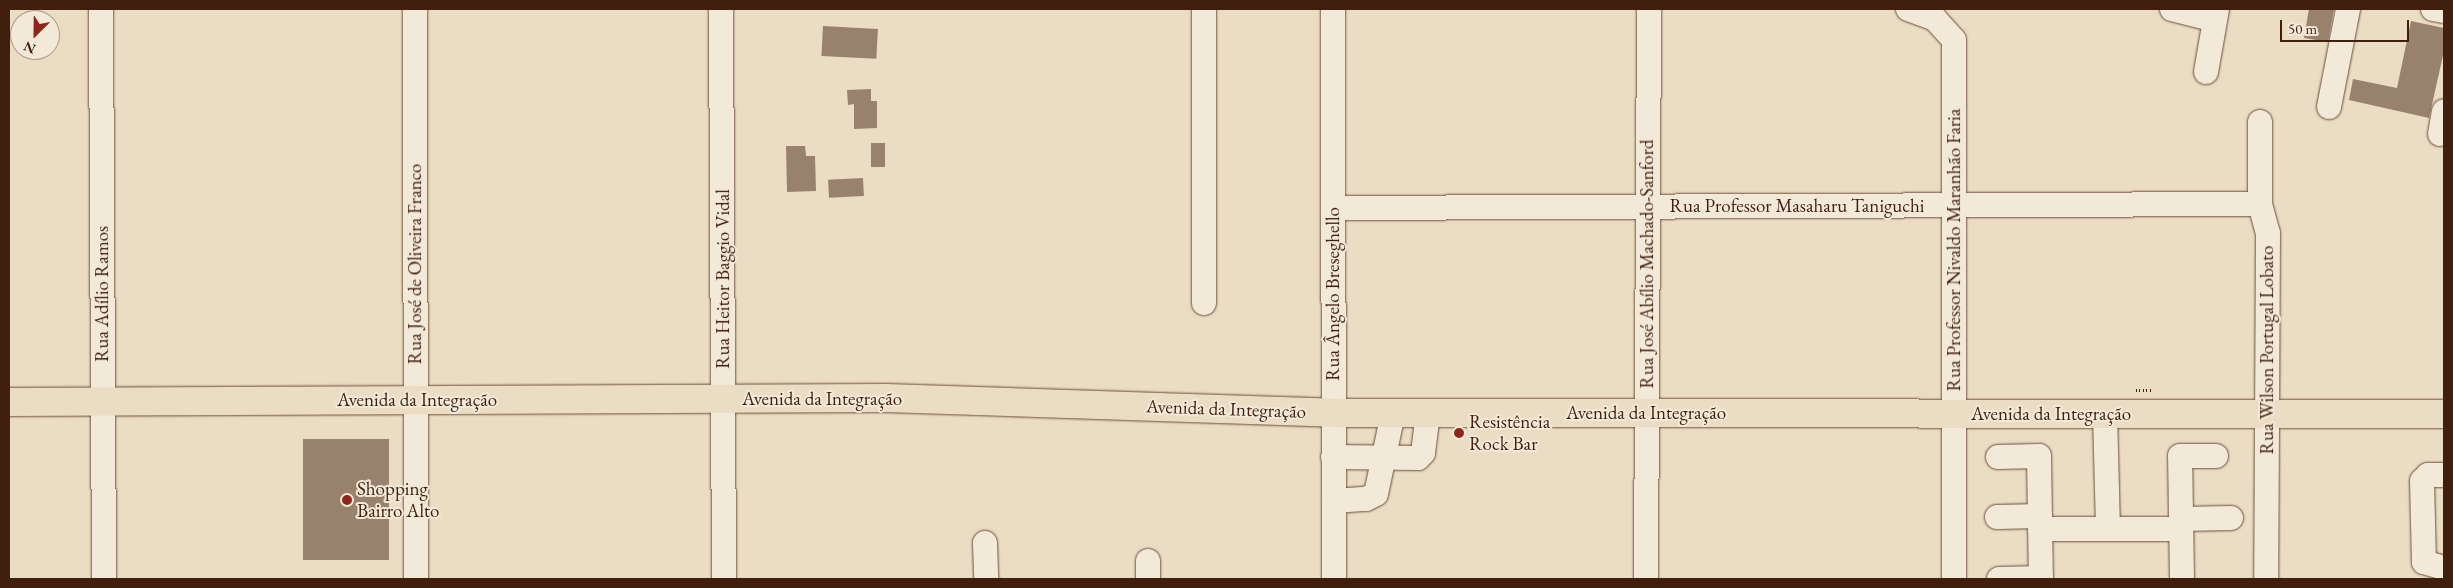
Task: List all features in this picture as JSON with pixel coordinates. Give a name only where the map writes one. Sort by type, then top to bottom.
[{"type":"main road","name":"Avenida da Integração","points":[[9,402],[724,398],[940,399],[1334,413],[2444,414]]},
{"type":"street","name":"Rua Adílio Ramos","points":[[101,9],[104,579]]},
{"type":"street","name":"Rua José de Oliveira Franco","points":[[415,9],[416,579]]},
{"type":"street","name":"Rua Heitor Baggio Vidal","points":[[721,9],[724,579]]},
{"type":"street","points":[[1204,9],[1204,303]]},
{"type":"street","name":"Rua Ângelo Breseghello","points":[[1333,9],[1334,579]]},
{"type":"street","name":"Rua José Abílio Machado-Sanford","points":[[1646,579],[1649,9]]},
{"type":"street","name":"Rua Professor Nivaldo Maranhão Faria","points":[[1908,9],[1935,19],[1954,40],[1954,579]]},
{"type":"street","points":[[2172,9],[2216,14],[2206,72]]},
{"type":"street","points":[[2329,107],[2348,9]]},
{"type":"street","points":[[2433,9],[2444,11]]},
{"type":"street","points":[[2440,134],[2444,111]]},
{"type":"street","name":"Rua Wilson Portugal Lobato","points":[[2260,122],[2260,204],[2268,233],[2266,579]]},
{"type":"street","name":"Rua Professor Masaharu Taniguchi","points":[[1333,208],[2260,204]]},
{"type":"street","points":[[1334,501],[1376,494],[1393,413]]},
{"type":"street","points":[[1333,457],[1384,459],[1421,456],[1428,413]]},
{"type":"street","points":[[2105,414],[2108,523]]},
{"type":"street","points":[[1998,457],[2038,456],[2045,521],[2041,578],[1999,579]]},
{"type":"street","points":[[2182,579],[2175,521],[2180,456],[2216,456]]},
{"type":"street","points":[[2444,475],[2428,475],[2422,481],[2424,562],[2444,568]]},
{"type":"street","points":[[1997,517],[2108,523],[2231,518]]},
{"type":"street","points":[[985,543],[986,579]]},
{"type":"building","points":[[2309,9],[2334,9],[2328,42],[2304,38]]},
{"type":"building","points":[[2411,21],[2444,28],[2444,51],[2429,118],[2349,100],[2353,79],[2397,88]]},
{"type":"building","points":[[823,26],[878,29],[876,59],[821,56]]},
{"type":"building","points":[[871,89],[871,101],[877,101],[877,128],[854,129],[854,104],[848,105],[847,90]]},
{"type":"building","points":[[871,143],[885,143],[885,167],[871,167]]},
{"type":"building","points":[[786,146],[805,146],[806,156],[815,156],[816,191],[787,192]]},
{"type":"building","points":[[863,178],[864,196],[829,198],[828,180]]},
{"type":"building","name":"Shopping Bairro Alto","points":[[303,439],[389,439],[389,560],[303,560]]},
{"type":"place","name":"Resistência Rock Bar","points":[[1459,433]]},
{"type":"place","name":"Shopping Bairro Alto","points":[[347,500]]}]
